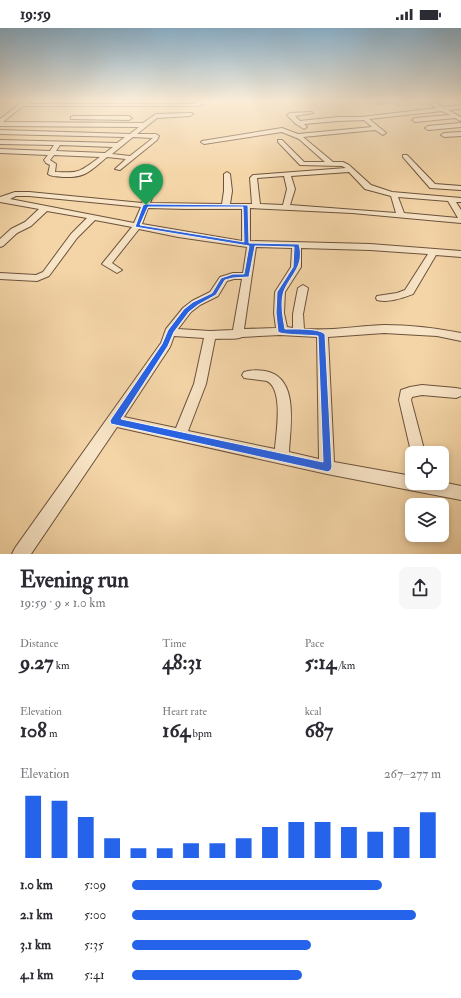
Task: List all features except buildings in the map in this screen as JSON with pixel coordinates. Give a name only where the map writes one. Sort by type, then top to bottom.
[{"type":"street","points":[[112,125],[145,125]]},
{"type":"street","points":[[58,143],[50,153],[47,161],[53,164],[50,173],[53,175],[80,174],[145,125]]},
{"type":"street","points":[[291,132],[305,129],[300,125]]},
{"type":"street","points":[[370,125],[383,133]]},
{"type":"street","points":[[428,128],[461,125]]},
{"type":"street","points":[[297,136],[375,128]]},
{"type":"street","points":[[204,142],[282,130],[291,132],[297,136],[330,163]]},
{"type":"street","points":[[0,132],[132,135],[154,136],[156,138],[118,169]]},
{"type":"street","points":[[444,135],[461,134]]},
{"type":"street","points":[[280,141],[302,164],[343,164],[352,170],[371,188],[394,195],[461,200]]},
{"type":"street","points":[[0,142],[119,144]]},
{"type":"street","points":[[0,152],[106,155],[132,158]]},
{"type":"street","points":[[405,156],[433,186],[461,188]]},
{"type":"street","points":[[256,206],[253,177],[257,175],[352,170]]},
{"type":"street","points":[[226,206],[227,174]]},
{"type":"street","points":[[286,174],[291,189],[286,207]]},
{"type":"street","points":[[117,270],[109,267],[108,262],[137,226],[152,188]]},
{"type":"street","points":[[0,200],[14,194],[29,194],[117,204],[286,207],[461,220]]},
{"type":"street","points":[[394,195],[401,215]]},
{"type":"street","points":[[451,199],[461,217]]},
{"type":"street","points":[[0,200],[137,226],[249,245],[370,247],[461,254]]},
{"type":"street","points":[[238,334],[247,276],[249,245],[246,206]]},
{"type":"street","points":[[0,244],[14,231],[28,224],[46,208]]},
{"type":"street","points":[[0,276],[32,278],[46,274],[74,236],[93,217]]},
{"type":"street","points":[[282,332],[279,313],[280,292],[296,267],[297,246]]},
{"type":"street","points":[[381,298],[398,296],[409,292],[434,251]]},
{"type":"street","points":[[21,554],[166,344],[170,332],[190,307],[214,294],[223,279],[233,276],[247,276]]},
{"type":"street","points":[[298,331],[298,314],[303,288]]},
{"type":"street","points":[[170,332],[210,335],[298,331],[322,334],[384,329],[437,332],[461,337]]},
{"type":"street","points":[[322,334],[328,467]]},
{"type":"street","points":[[180,436],[200,384],[210,335]]},
{"type":"street","points":[[248,375],[272,378],[279,384],[285,408],[281,457]]},
{"type":"street","points":[[416,446],[405,400],[406,394],[409,391],[416,390],[456,394]]},
{"type":"street","points":[[114,421],[328,467],[405,481]]},
{"type":"street","points":[[448,490],[461,493]]},
{"type":"route","points":[[146,205],[185,207],[246,206],[246,244],[297,246],[296,267],[280,292],[279,313],[282,332],[298,331],[322,334],[328,467],[114,421],[166,344],[170,332],[187,310],[196,303],[214,294],[223,279],[233,276],[247,276],[252,245],[178,234],[137,226],[146,205]]}]
